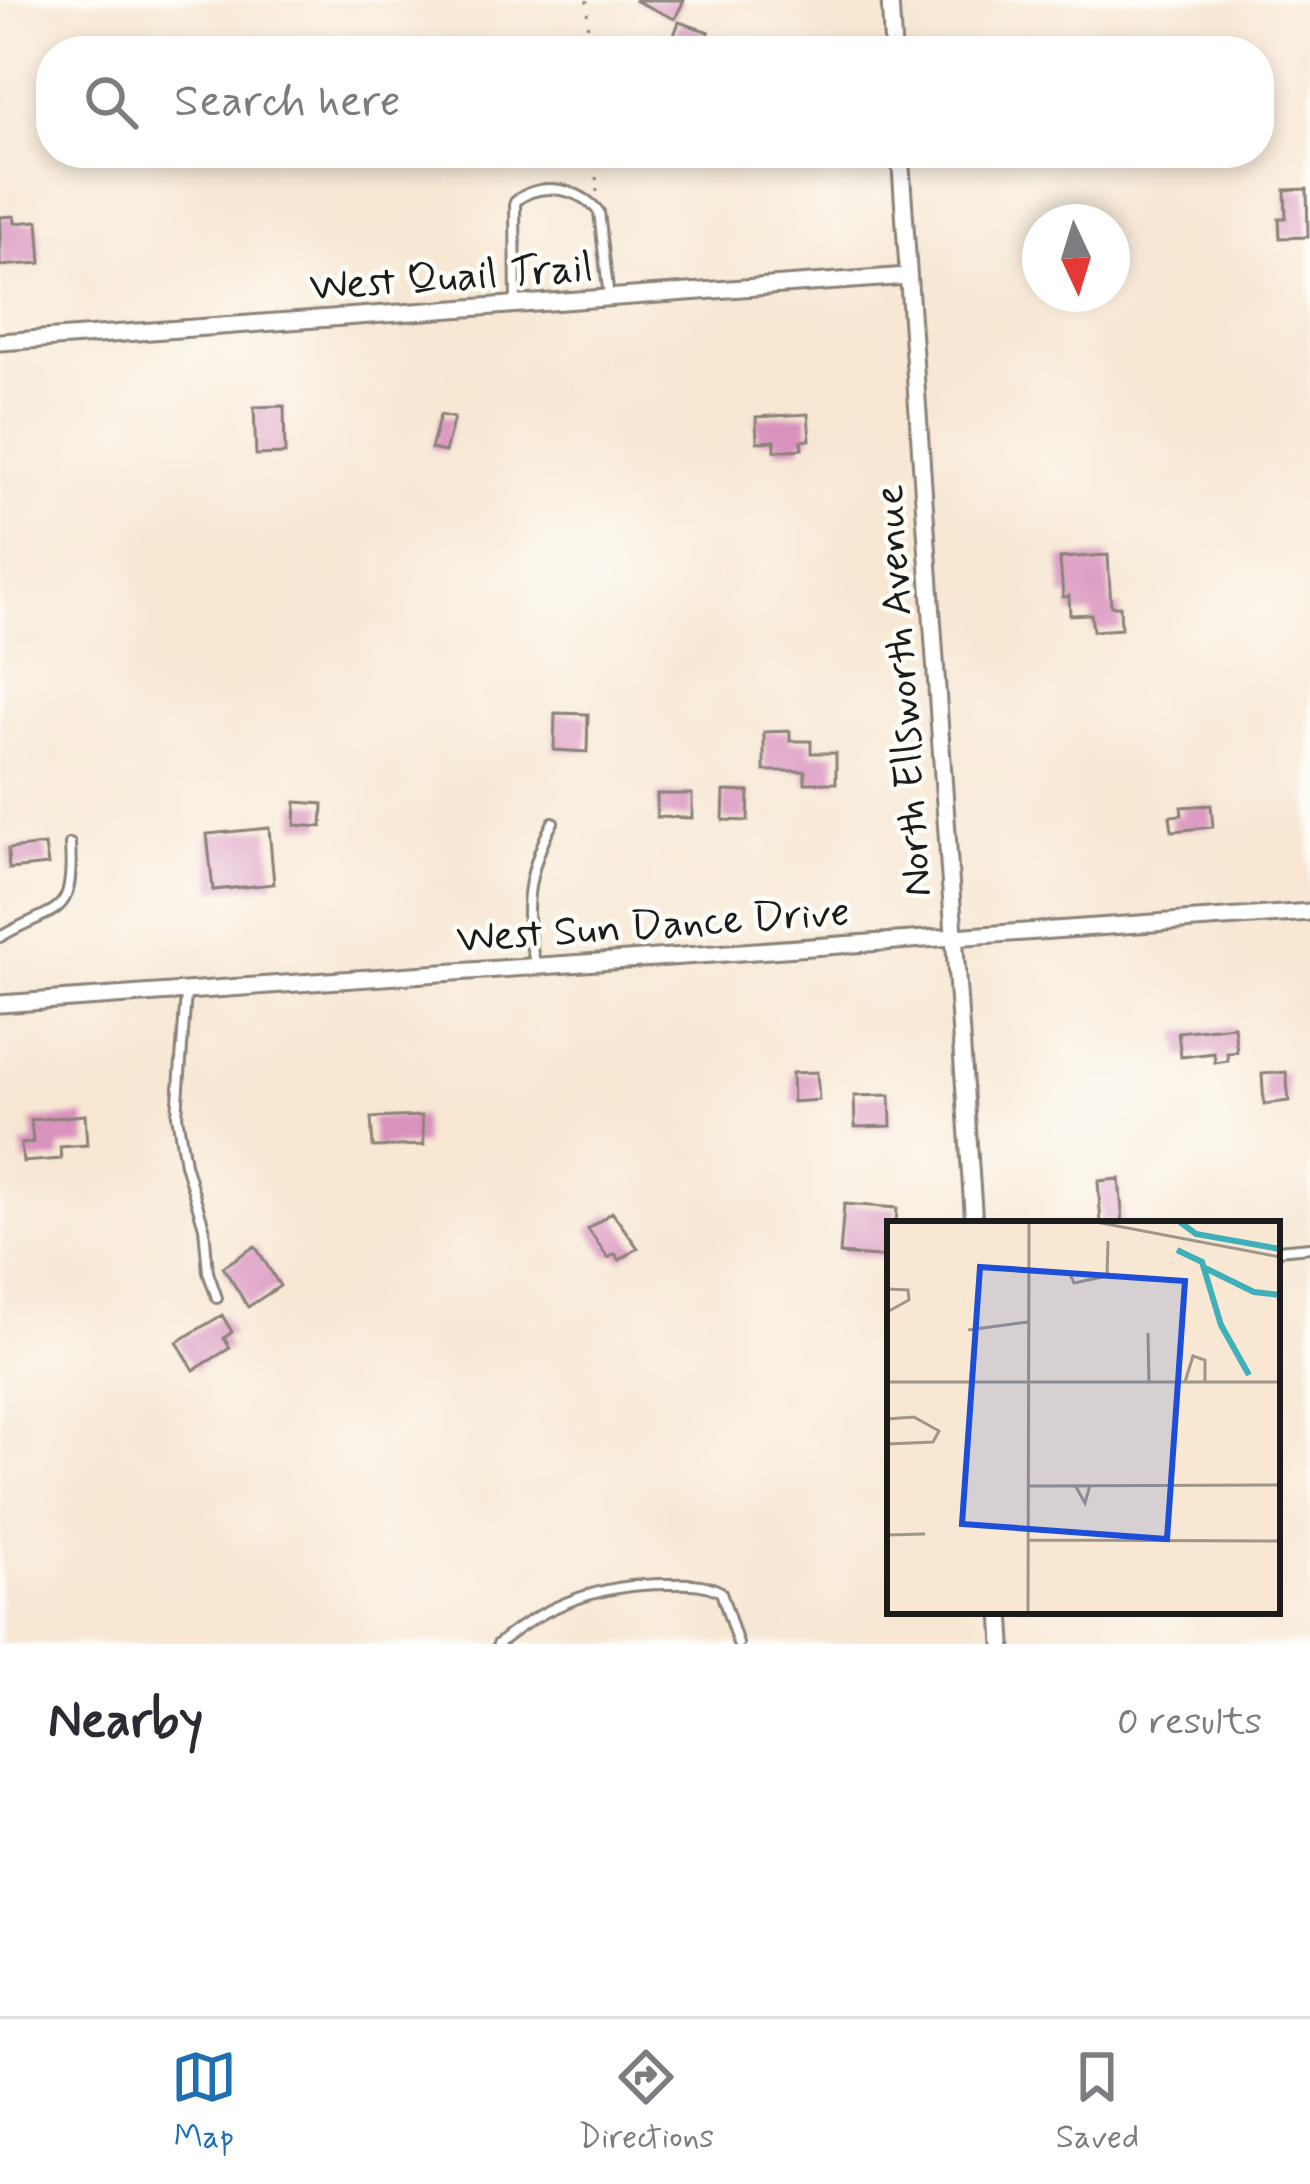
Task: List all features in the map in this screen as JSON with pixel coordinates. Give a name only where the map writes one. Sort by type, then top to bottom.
[{"type":"street","points":[[890,0],[892,36]]},
{"type":"street","name":"North Ellsworth Avenue","points":[[901,168],[974,1221]]},
{"type":"street","name":"West Quail Trail","points":[[0,342],[908,276]]},
{"type":"street","name":"West Sun Dance Drive","points":[[0,1004],[1310,912]]},
{"type":"street","points":[[1000,1614],[1003,1644]]},
{"type":"lane","points":[[516,307],[515,202],[539,189],[570,191],[595,205],[610,300]]},
{"type":"lane","points":[[537,967],[524,909],[543,841],[553,823]]},
{"type":"lane","points":[[0,937],[60,905],[73,883],[70,844]]},
{"type":"lane","points":[[186,992],[176,1115],[217,1298]]},
{"type":"lane","points":[[1280,1250],[1310,1247]]},
{"type":"lane","points":[[498,1644],[539,1613],[578,1595],[641,1584],[706,1584],[722,1592],[738,1644]]},
{"type":"path","points":[[587,0],[588,36]]},
{"type":"path","points":[[596,168],[599,212]]},
{"type":"building","points":[[634,0],[684,0],[675,19]]},
{"type":"building","points":[[679,22],[709,32],[708,36],[674,36]]},
{"type":"building","points":[[1307,189],[1308,237],[1280,238],[1279,218],[1286,218],[1285,190]]},
{"type":"building","points":[[14,216],[15,223],[38,221],[41,263],[0,266],[0,217]]},
{"type":"building","points":[[284,406],[285,454],[256,455],[254,407]]},
{"type":"building","points":[[808,414],[810,440],[801,441],[802,449],[775,451],[775,441],[757,442],[756,417]]},
{"type":"building","points":[[440,415],[454,418],[445,452],[431,449]]},
{"type":"building","points":[[1108,555],[1111,606],[1120,606],[1121,629],[1093,631],[1091,614],[1070,615],[1069,596],[1063,597],[1060,558]]},
{"type":"building","points":[[555,713],[588,714],[587,752],[554,750]]},
{"type":"building","points":[[790,731],[790,741],[811,741],[811,753],[836,753],[836,783],[805,783],[805,771],[764,771],[764,732]]},
{"type":"building","points":[[724,791],[749,792],[748,821],[723,820]]},
{"type":"building","points":[[657,794],[692,794],[692,818],[657,817]]},
{"type":"building","points":[[296,802],[323,804],[322,827],[295,825]]},
{"type":"building","points":[[1211,805],[1213,827],[1172,831],[1170,816],[1182,815],[1181,807]]},
{"type":"building","points":[[269,828],[274,884],[213,890],[207,834]]},
{"type":"building","points":[[45,845],[48,865],[9,869],[8,849]]},
{"type":"building","points":[[1234,1026],[1237,1052],[1227,1053],[1228,1061],[1215,1063],[1214,1053],[1181,1057],[1178,1032]]},
{"type":"building","points":[[817,1072],[819,1100],[793,1102],[792,1073]]},
{"type":"building","points":[[1286,1072],[1289,1101],[1264,1104],[1262,1074]]},
{"type":"building","points":[[890,1095],[891,1126],[855,1127],[854,1096]]},
{"type":"building","points":[[85,1115],[87,1145],[60,1147],[61,1159],[23,1162],[21,1144],[33,1142],[31,1120]]},
{"type":"building","points":[[422,1116],[424,1145],[373,1147],[371,1118]]},
{"type":"building","points":[[1119,1179],[1123,1221],[1101,1221],[1098,1181]]},
{"type":"building","points":[[844,1204],[897,1208],[896,1221],[887,1221],[887,1258],[840,1254]]},
{"type":"building","points":[[612,1212],[638,1248],[620,1260],[615,1254],[608,1258],[588,1229]]},
{"type":"building","points":[[255,1246],[280,1286],[248,1307],[223,1267]]},
{"type":"building","points":[[222,1315],[232,1332],[224,1338],[230,1348],[194,1370],[177,1342]]}]
